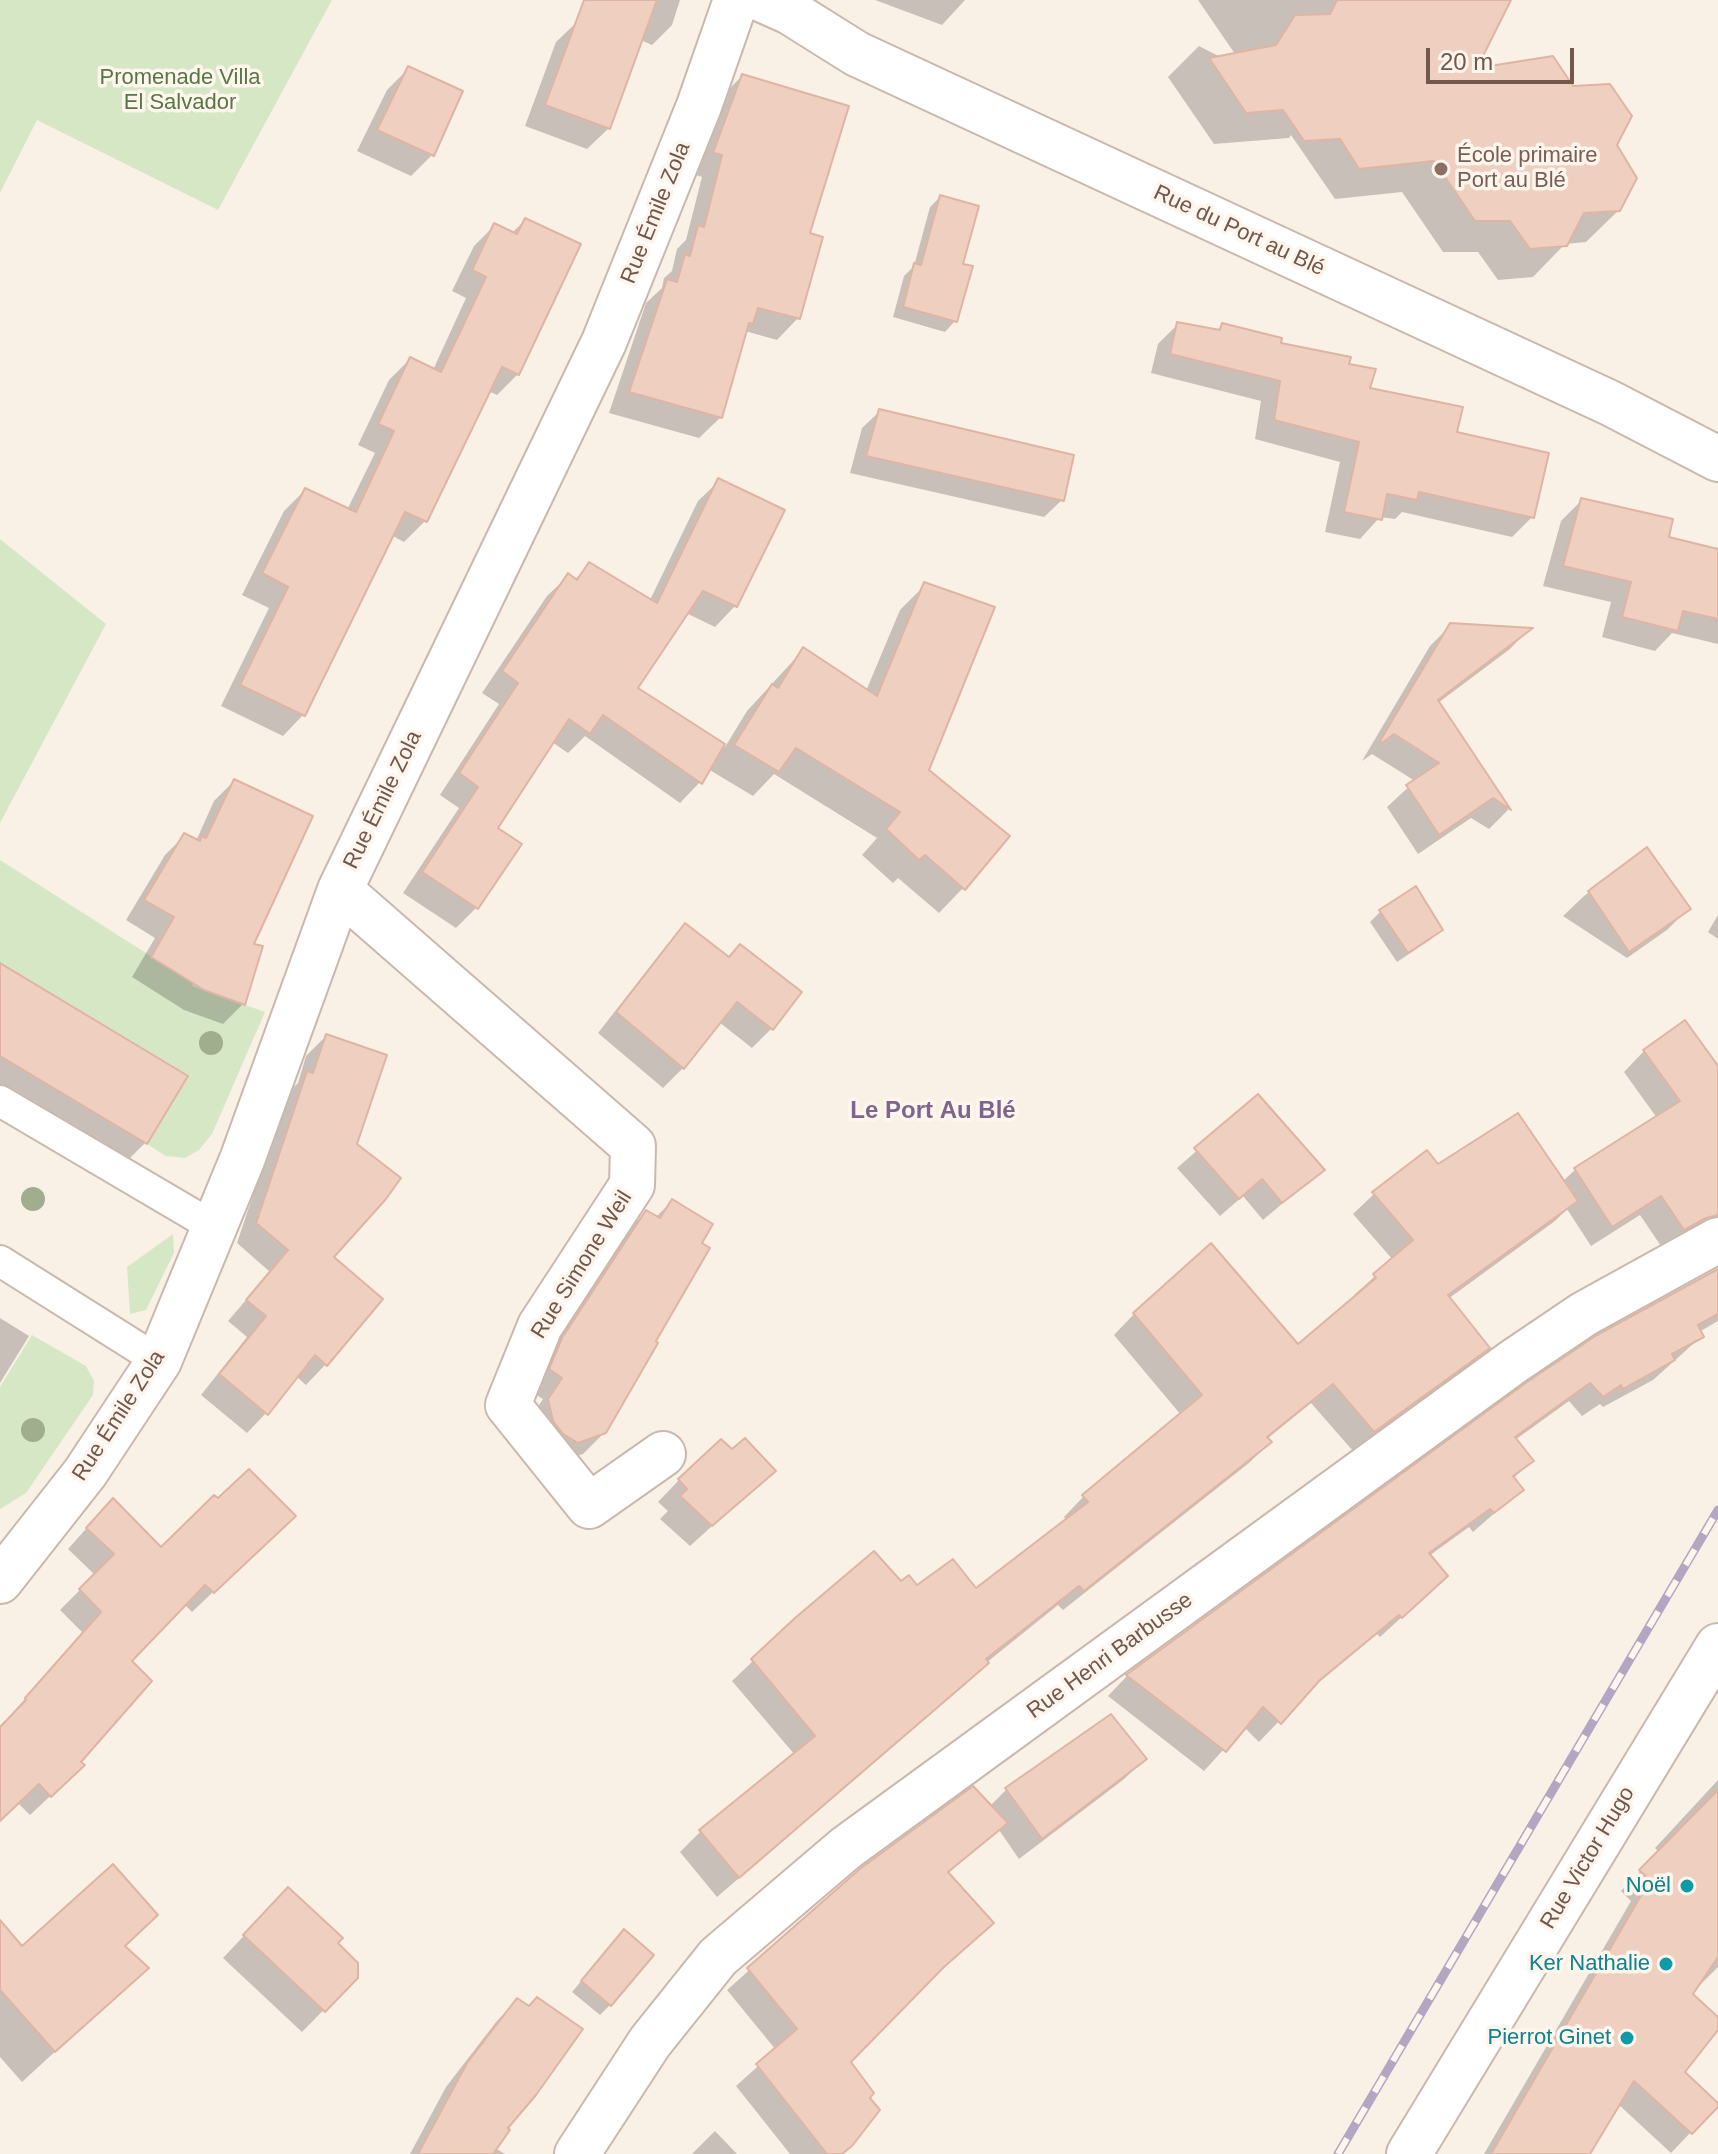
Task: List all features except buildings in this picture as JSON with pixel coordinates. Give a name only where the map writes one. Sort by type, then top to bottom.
[{"type":"street","name":"Rue Émile Zola","points":[[0,1581],[85,1473],[159,1361],[242,1160],[340,890],[604,342],[699,106],[736,0]]},
{"type":"street","name":"Rue du Port au Blé","points":[[763,0],[790,12],[857,54],[1610,403],[1718,459]]},
{"type":"street","name":"Rue Simone Weil","points":[[340,890],[633,1146],[632,1185],[540,1326],[508,1405],[589,1506],[663,1454]]},
{"type":"street","name":"Rue Henri Barbusse","points":[[577,2154],[650,2042],[718,1957],[846,1848],[1513,1362],[1584,1314],[1718,1240]]},
{"type":"street","name":"Rue Victor Hugo","points":[[1409,2154],[1718,1646]]},
{"type":"lane","points":[[0,1101],[214,1227]]},
{"type":"lane","points":[[0,1261],[159,1361]]},
{"type":"green space","name":"Promenade Villa El Salvador","points":[[0,0],[332,0],[218,210],[37,120],[0,193]]},
{"type":"green space","points":[[0,539],[106,624],[0,823]]},
{"type":"green space","points":[[0,860],[193,983],[192,986],[265,1012],[212,1134],[199,1150],[185,1158],[166,1156],[147,1144],[187,1077],[0,963]]},
{"type":"green space","points":[[173,1234],[174,1253],[146,1310],[130,1314],[127,1267]]},
{"type":"green space","points":[[32,1335],[86,1366],[94,1381],[93,1395],[26,1493],[0,1509],[0,1387]]},
{"type":"railway","points":[[1338,2154],[1718,1510]]},
{"type":"place","name":"École primaire Port au Blé","points":[[1441,169]]},
{"type":"place","name":"Noël","points":[[1687,1886]]},
{"type":"place","name":"Ker Nathalie","points":[[1666,1964]]},
{"type":"place","name":"Pierrot Ginet","points":[[1627,2038]]},
{"type":"district","name":"Le Port Au Blé","points":[[933,1111]]}]
